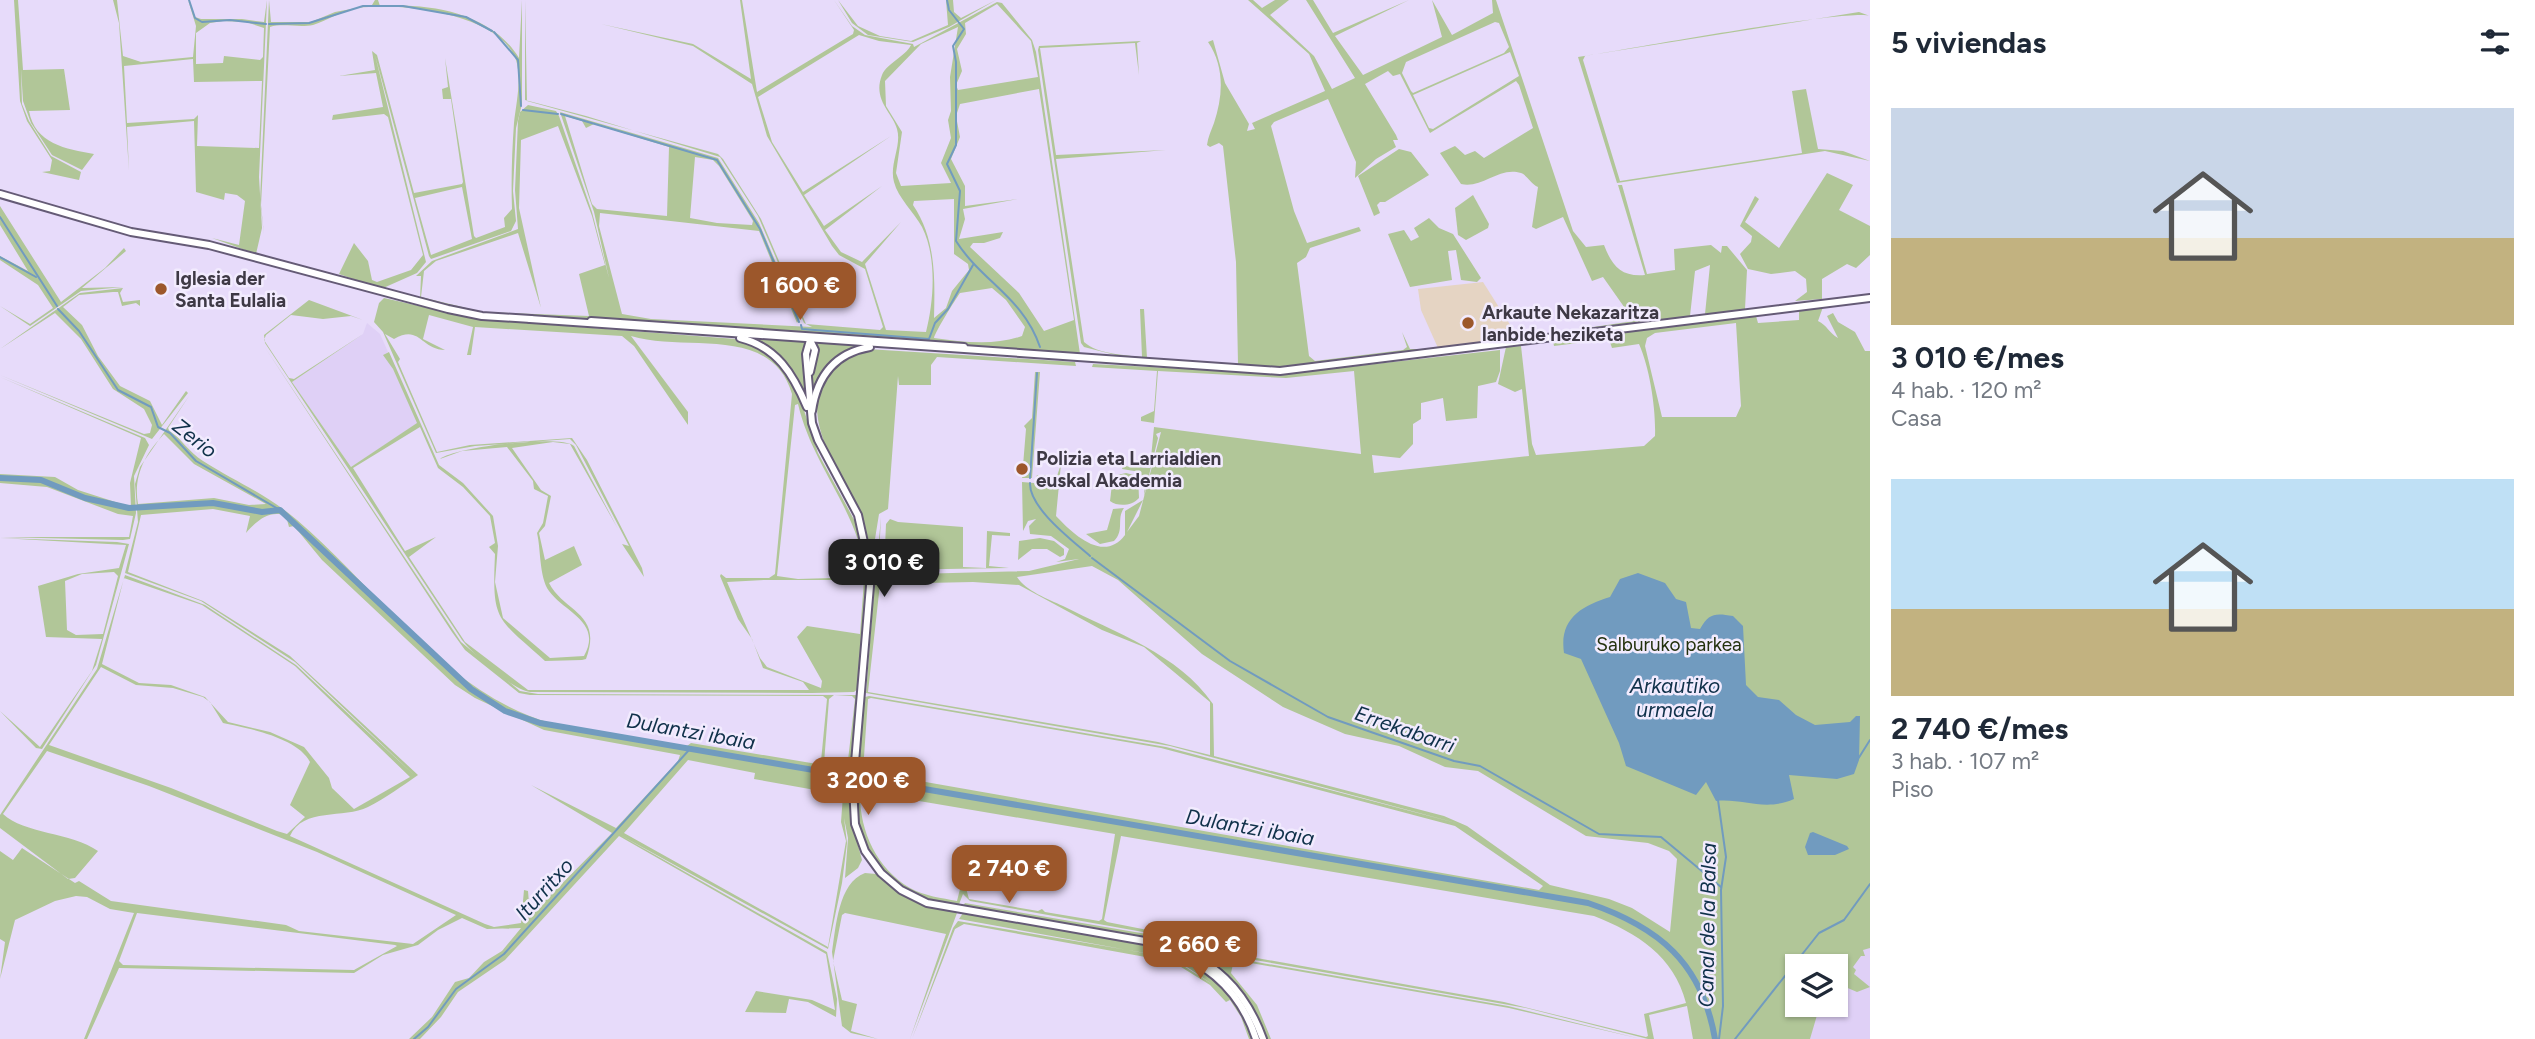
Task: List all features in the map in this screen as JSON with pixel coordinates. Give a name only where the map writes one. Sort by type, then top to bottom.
[{"type":"main road","points":[[0,194],[131,232],[209,245],[482,316],[826,336],[1043,355]]},
{"type":"main road","points":[[530,319],[1280,371],[1870,298]]},
{"type":"main road","points":[[714,333],[751,340],[779,359],[792,375],[812,419],[818,440],[858,515],[869,561],[870,604],[853,786],[855,824],[865,851],[881,873],[906,894],[943,907],[1180,949],[1211,965],[1239,991],[1263,1039]]},
{"type":"main road","points":[[779,333],[810,340],[826,336]]},
{"type":"main road","points":[[810,340],[815,350],[808,377],[812,419]]},
{"type":"main road","points":[[812,419],[820,381],[836,361],[862,348],[896,346]]},
{"type":"main road","points":[[1133,940],[1189,958],[1218,977],[1239,1002],[1256,1039]]},
{"type":"shaded area","name":"Arkaute Nekazaritza lanbide heziketa","points":[[1483,282],[1514,331],[1513,339],[1438,348],[1421,310],[1418,289]]},
{"type":"shaded area","points":[[367,323],[380,334],[388,352],[384,355],[418,423],[351,467],[292,382],[363,334]]},
{"type":"shaded area","points":[[1870,925],[1870,1039],[1803,1039],[1808,1017],[1848,1017],[1846,954]]},
{"type":"green space","points":[[14,0],[18,0],[23,70],[64,69],[70,110],[29,111],[32,122],[45,138],[53,143],[94,154],[82,170],[52,155],[31,123],[23,101],[21,69],[22,104],[29,121],[51,156],[81,172],[79,180],[42,172],[50,171],[52,160],[27,121],[20,101]]},
{"type":"green space","points":[[113,0],[117,0],[123,56],[141,62],[193,57],[196,26],[188,0],[195,17],[201,19],[264,22],[267,0],[259,177],[262,228],[256,254],[212,238],[239,245],[245,201],[237,195],[225,193],[224,200],[196,192],[194,121],[127,127],[129,171],[119,23]],"holes":[[[246,22],[264,28],[263,57],[260,60],[224,56],[223,63],[196,64],[196,33],[210,23]],[[193,59],[194,82],[262,81],[259,148],[197,146],[198,115],[194,119],[127,123],[124,66]]]},
{"type":"green space","points":[[269,0],[271,22],[311,22],[335,12],[372,5],[375,0],[378,0],[380,6],[438,9],[476,21],[492,30],[507,42],[519,58],[522,0],[522,104],[516,128],[513,191],[516,221],[511,231],[431,259],[375,55],[426,262],[417,273],[381,289],[339,274],[354,243],[368,261],[372,280],[377,282],[411,270],[423,255],[388,117],[384,114],[332,120],[333,115],[383,107],[376,73],[339,76],[375,70],[372,51],[377,55],[414,193],[463,182],[451,99],[443,99],[442,89],[448,87],[445,58],[474,236],[476,238],[505,227],[504,218],[512,209],[514,123],[519,83],[516,60],[506,44],[490,31],[470,21],[422,9],[358,8],[313,25],[270,27],[261,205],[264,235],[260,200]],"holes":[[[462,187],[472,239],[431,255],[415,198]]]},
{"type":"green space","points":[[525,0],[527,101],[525,100]]},
{"type":"green space","points":[[742,0],[757,92],[853,34],[854,30],[834,0],[852,26],[865,35],[913,44],[914,47],[997,2],[1002,3],[1032,40],[1036,52],[1080,354],[676,323],[475,312],[420,299],[421,276],[416,276],[432,261],[518,229],[515,190],[518,121],[520,112],[528,105],[556,111],[559,116],[592,212],[609,278],[594,212],[560,112],[718,158],[759,223],[800,319],[797,323],[759,231],[600,213],[599,226],[622,314],[651,319],[812,327],[806,324],[880,330],[883,327],[865,269],[839,255],[832,246],[767,136],[752,84],[693,46],[601,24],[693,44],[751,79]],"holes":[[[997,4],[1031,41],[1038,77],[958,90],[956,85],[962,71],[957,49],[966,34],[965,23]],[[958,27],[950,77],[951,111],[948,120],[951,138],[941,163],[951,183],[901,186],[896,173],[902,132],[886,106],[885,81],[921,44]],[[859,35],[879,41],[911,45],[884,71],[880,92],[898,135],[894,182],[922,227],[930,252],[933,279],[926,332],[886,330],[865,264],[901,222],[862,262],[841,252],[825,230],[882,186],[824,226],[804,195],[891,136],[803,192],[772,142],[758,97]],[[1039,89],[1074,320],[1044,331],[1019,293],[970,247],[973,243],[1000,238],[1003,232],[959,239],[965,219],[963,209],[1018,199],[965,206],[965,186],[951,159],[960,137],[956,116],[960,104]],[[565,116],[582,121],[586,128],[594,124],[669,147],[667,216],[597,209],[592,204]],[[558,126],[592,216],[605,265],[579,274],[589,316],[483,312],[421,297],[424,271],[436,261],[518,233],[541,308],[519,208],[521,140]],[[695,157],[713,160],[719,166],[753,221],[752,225],[690,218]],[[954,199],[954,254],[968,264],[969,270],[952,291],[946,308],[934,318],[932,259],[921,218],[913,205],[914,201]],[[992,288],[1006,300],[1025,327],[1022,336],[1012,339],[967,342],[934,338],[960,293]]]},
{"type":"green space","points":[[838,0],[858,26],[880,36],[911,41],[948,25],[946,0],[953,0],[954,12],[961,18],[996,0],[949,27],[913,42],[868,35],[852,23]]},
{"type":"green space","points":[[1248,0],[1253,0],[1262,8],[1275,0],[1289,0],[1270,15],[1314,56],[1332,89],[1355,78],[1306,0],[1313,0],[1333,33],[1409,0],[1335,36],[1363,75],[1442,37],[1432,0],[1452,35],[1493,13],[1492,0],[1496,0],[1573,231],[1586,247],[1604,245],[1618,269],[1630,274],[1645,275],[1618,185],[1622,185],[1647,274],[1675,270],[1674,249],[1711,245],[1721,253],[1722,246],[1727,246],[1747,270],[1745,309],[1705,314],[1710,265],[1695,271],[1690,316],[1533,336],[1634,321],[1603,277],[1592,281],[1563,217],[1536,229],[1532,227],[1538,187],[1521,173],[1513,172],[1505,172],[1469,185],[1461,184],[1440,153],[1455,146],[1465,155],[1475,151],[1484,158],[1533,128],[1519,85],[1516,81],[1430,133],[1400,74],[1393,76],[1388,71],[1365,84],[1396,135],[1398,140],[1393,140],[1396,147],[1376,159],[1355,178],[1356,162],[1328,99],[1274,122],[1271,126],[1294,211],[1307,243],[1359,227],[1361,231],[1310,248],[1306,257],[1297,263],[1309,356],[1315,361],[1403,350],[1407,347],[1402,332],[1410,349],[1437,349],[1266,368],[1123,357],[1084,347],[1081,343],[1039,46],[1141,41],[1137,43],[1139,75],[1135,43],[1040,48],[1056,155],[1166,150],[1056,159],[1084,342],[1090,346],[1120,355],[1142,357],[1140,309],[1144,309],[1147,358],[1238,364],[1236,262],[1223,146],[1219,143],[1210,147],[1207,145],[1221,92],[1220,71],[1208,42],[1213,40],[1225,83],[1249,124],[1247,131],[1255,129],[1252,123],[1325,91],[1309,54]],"holes":[[[1495,22],[1499,23],[1509,47],[1504,53],[1413,93],[1402,73],[1406,62]],[[1510,52],[1519,76],[1433,129],[1429,128],[1413,95]]]},
{"type":"green space","points":[[1859,12],[1870,16],[1854,15],[1814,19]]},
{"type":"green space","points":[[1814,19],[1600,54],[1735,31]]},
{"type":"green space","points":[[1585,56],[1583,60],[1620,181],[1802,153],[1792,91],[1806,89],[1818,149],[1843,151],[1870,161],[1825,151],[1617,183],[1578,57]]},
{"type":"green space","points":[[527,101],[586,116],[634,131]]},
{"type":"green space","points":[[634,131],[718,154],[723,159],[761,219],[806,324],[758,216],[720,157]]},
{"type":"green space","points":[[1399,149],[1411,152],[1429,175],[1385,202],[1380,202],[1377,205],[1380,213],[1374,216],[1358,176]]},
{"type":"green space","points":[[1827,173],[1853,185],[1839,210],[1870,226],[1870,255],[1856,268],[1847,264],[1822,279],[1822,299],[1795,301],[1807,292],[1806,279],[1795,271],[1771,274],[1748,269],[1740,254],[1751,242],[1752,236],[1740,226],[1755,196],[1759,199],[1745,222],[1779,248]]},
{"type":"green space","points":[[1473,195],[1489,224],[1488,228],[1466,240],[1458,235],[1455,208]]},
{"type":"green space","points":[[0,206],[61,302],[105,268],[124,248],[126,251],[82,288],[123,287],[81,291],[30,326],[0,306],[30,324],[53,308],[38,285],[0,260],[0,256],[28,271],[0,225]]},
{"type":"green space","points":[[1429,218],[1439,228],[1453,234],[1481,278],[1477,282],[1461,280],[1456,250],[1448,251],[1452,280],[1410,287],[1388,234],[1404,230],[1411,241],[1419,237],[1414,228]]},
{"type":"green space","points":[[123,288],[120,293],[123,302],[140,300],[140,306],[136,303],[122,306],[118,292],[113,292],[79,295],[63,307],[82,325],[98,356],[120,386],[150,401],[162,425],[186,391],[188,393],[152,439],[0,375],[144,434],[150,433],[152,425],[144,409],[113,389],[81,339],[55,313],[0,349],[80,293]]},
{"type":"green space","points":[[384,298],[477,319],[736,339],[775,357],[797,389],[818,453],[858,527],[868,586],[859,688],[854,692],[812,693],[530,692],[513,685],[462,640],[265,343],[289,378],[294,379],[363,334],[292,382],[351,467],[417,423],[393,369],[383,355],[389,352],[439,465],[463,483],[493,516],[498,546],[495,582],[503,618],[550,658],[584,656],[589,644],[589,634],[579,619],[549,591],[543,578],[537,533],[543,523],[548,496],[534,489],[533,481],[507,447],[462,451],[505,444],[475,446],[436,453],[383,332],[374,322],[379,303]],"holes":[[[429,315],[473,327],[467,355],[471,355],[475,327],[622,336],[634,346],[688,425],[688,412],[631,336],[724,345],[746,349],[766,357],[781,372],[792,394],[775,574],[769,578],[720,576],[738,619],[751,638],[727,582],[864,580],[860,634],[807,626],[797,637],[822,681],[821,688],[767,667],[754,644],[763,668],[803,682],[809,690],[528,690],[465,642],[409,557],[436,537],[405,551],[353,468],[420,427],[438,468],[463,487],[490,516],[495,543],[489,547],[495,554],[495,593],[500,616],[507,626],[545,661],[582,660],[586,659],[590,632],[580,615],[549,583],[582,565],[574,546],[545,560],[539,533],[545,526],[551,496],[541,490],[512,448],[553,442],[568,444],[550,441],[535,442],[570,439],[576,445],[629,546],[622,544],[644,577],[642,568],[587,460],[572,438],[470,445],[437,452],[398,362],[400,359],[385,334],[394,339],[409,334],[430,346],[445,350],[423,339]],[[798,404],[814,448],[854,529],[866,575],[863,577],[798,579],[777,576],[795,405]]]},
{"type":"green space","points":[[309,300],[363,320],[351,316],[323,319],[291,315],[264,339],[264,335]]},
{"type":"green space","name":"Salburuko parkea","points":[[1823,307],[1818,321],[1838,338],[1827,316],[1833,313],[1838,322],[1855,332],[1865,351],[1870,351],[1870,948],[1863,950],[1865,956],[1861,956],[1853,967],[1856,970],[1854,974],[1870,987],[1857,992],[1848,988],[1848,954],[1785,954],[1785,1017],[1816,1017],[1810,1039],[1693,1039],[1687,1006],[1649,1015],[1654,1039],[1648,1039],[1526,1008],[1215,953],[1171,937],[970,901],[963,894],[958,907],[919,895],[891,879],[873,858],[862,834],[857,806],[863,707],[865,697],[869,696],[1166,747],[1460,824],[1170,746],[866,693],[874,591],[870,546],[879,539],[881,517],[878,575],[1029,571],[1079,559],[1056,562],[1065,559],[1069,549],[1051,536],[1030,534],[1029,526],[1036,519],[1028,521],[1023,531],[1022,482],[1034,483],[1037,475],[1057,476],[1061,464],[1056,516],[1080,538],[1108,547],[1125,535],[1125,511],[1143,500],[1127,532],[1139,516],[1161,432],[1156,434],[1158,438],[1144,496],[1145,483],[1140,472],[1122,469],[1123,466],[1150,468],[1154,427],[1361,454],[1354,371],[1286,378],[1158,371],[1154,423],[1141,421],[1141,417],[1154,411],[1157,371],[1092,367],[1093,364],[1285,374],[1500,350],[1500,371],[1496,382],[1478,386],[1477,418],[1446,421],[1443,398],[1421,403],[1421,419],[1413,424],[1413,444],[1400,458],[1372,455],[1374,473],[1529,456],[1522,389],[1515,392],[1498,384],[1506,347],[1521,346],[1532,444],[1536,455],[1644,446],[1655,436],[1655,425],[1649,377],[1639,344],[1612,348],[1609,339],[1554,346],[1553,341],[1756,316],[1758,323],[1799,320],[1799,311]],"holes":[[[1736,323],[1741,406],[1736,417],[1662,417],[1645,346],[1647,338],[1655,333]],[[1092,566],[1118,580],[1202,654],[1283,707],[1345,734],[1399,746],[1445,767],[1478,771],[1586,836],[1648,843],[1669,851],[1677,859],[1670,932],[1632,908],[1609,899],[1550,885],[1467,826],[1444,816],[1214,756],[1213,704],[1199,686],[1182,671],[1144,646],[1038,594],[1017,577]],[[973,582],[1019,585],[1102,630],[1144,647],[1210,702],[1210,755],[1158,742],[868,692],[880,584]],[[868,699],[1161,748],[1455,826],[1543,886],[1539,890],[863,771]],[[860,791],[1115,834],[1102,919],[1099,921],[1045,912],[1042,909],[1038,911],[969,899],[966,888],[975,846],[971,845],[957,901],[915,891],[898,880],[879,859],[866,834]],[[1121,836],[1594,916],[1625,930],[1652,948],[1673,972],[1686,1003],[1644,1014],[1646,1037],[1504,1002],[1212,950],[1178,936],[1104,920]]]},
{"type":"green space","points":[[750,338],[805,342],[805,398],[784,363],[769,349]]},
{"type":"green space","points":[[817,343],[862,346],[838,357],[812,400],[811,385]]},
{"type":"green space","points":[[264,346],[461,642],[520,691],[538,694],[858,695],[850,797],[852,823],[862,860],[858,868],[845,878],[848,838],[844,818],[847,843],[842,883],[828,949],[620,835],[827,952],[837,999],[836,1017],[808,1002],[789,999],[786,1013],[745,1012],[756,991],[812,1000],[835,1010],[826,954],[619,836],[505,960],[458,992],[441,1017],[420,1039],[409,1039],[432,1017],[455,982],[469,978],[484,962],[502,951],[521,928],[487,929],[462,918],[438,930],[418,945],[383,955],[354,973],[119,968],[87,1039],[84,1039],[134,913],[110,909],[87,897],[76,896],[55,901],[15,920],[0,979],[5,942],[0,939],[0,851],[13,860],[22,848],[61,874],[0,828],[0,815],[97,669],[123,581],[102,664],[139,683],[171,685],[205,697],[209,701],[173,688],[136,685],[101,667],[49,745],[171,788],[287,834],[305,817],[290,805],[310,762],[295,746],[284,740],[223,723],[211,703],[228,722],[270,732],[304,747],[329,778],[332,788],[354,809],[410,777],[295,666],[202,605],[124,578],[125,575],[205,605],[296,665],[414,775],[295,662],[201,601],[125,573],[138,522],[135,484],[145,460],[137,484],[138,504],[214,498],[249,505],[266,504],[194,464],[164,434],[159,440],[189,396],[168,428],[189,449],[203,461],[262,495],[297,520],[446,664],[479,689],[513,709],[551,723],[687,746],[691,743],[817,764],[821,761],[827,699],[823,696],[530,695],[519,693],[465,650]],"holes":[[[213,509],[250,516],[246,533],[269,515],[286,516],[289,527],[294,526],[322,560],[455,685],[475,698],[544,730],[680,755],[678,761],[616,828],[531,785],[612,833],[530,916],[528,891],[524,890],[521,923],[494,927],[485,924],[290,836],[304,821],[368,807],[418,775],[290,656],[203,601],[128,572],[141,515]],[[834,695],[852,696],[855,699],[847,769],[824,763],[829,699]],[[47,751],[149,786],[317,852],[456,915],[413,944],[299,931],[286,925],[111,901],[79,881],[75,883],[69,879],[75,878],[98,851],[75,840],[23,826],[3,814]],[[688,760],[755,773],[754,779],[843,795],[841,822],[846,841],[828,947],[624,833]],[[137,913],[397,946],[354,970],[123,965],[119,961]]]},
{"type":"green space","points":[[867,349],[1075,362],[1076,366],[937,357],[931,365],[931,385],[899,385],[898,376],[888,509],[879,514],[875,539],[869,541],[832,462],[822,435],[817,410],[821,387],[837,366]]},
{"type":"green space","points":[[1035,372],[1040,372],[1032,478],[1022,478],[1026,429],[1024,426],[1032,418]]},
{"type":"green space","points":[[0,377],[145,438],[149,445],[134,476],[136,513],[130,539],[0,537],[129,537],[133,516],[118,514],[47,487],[0,483],[0,474],[55,477],[78,490],[131,507],[130,483],[141,438]]},
{"type":"green space","points":[[570,445],[574,446],[618,529]]},
{"type":"green space","points":[[1126,473],[1138,476],[1139,498],[1129,504],[1113,503],[1110,501],[1113,476]]},
{"type":"green space","points":[[1124,508],[1119,533],[1114,541],[1100,544],[1086,534],[1107,530],[1113,509]]},
{"type":"green space","points":[[890,519],[898,522],[963,527],[963,567],[986,568],[987,531],[1010,533],[1010,536],[992,535],[989,566],[1009,568],[884,570],[886,524]]},
{"type":"green space","points":[[0,538],[129,544],[96,665],[42,749],[36,748],[0,711],[40,747],[92,671],[102,639],[46,637],[38,586],[78,574],[119,568],[126,545]],"holes":[[[114,572],[118,576],[103,634],[76,635],[67,630],[65,581],[82,574]]]},
{"type":"green space","points":[[1040,538],[1054,541],[1064,549],[1064,555],[1060,557],[1047,549],[1032,549],[1018,560],[1019,541]]},
{"type":"green space","points":[[865,873],[876,874],[913,901],[957,913],[910,1039],[946,934],[845,913],[842,915],[833,960],[835,931],[844,896],[856,878]]},
{"type":"green space","points":[[965,903],[1170,938],[1205,953],[1508,1006],[1641,1039],[1509,1008],[1234,960],[1231,973],[1257,1005],[1271,1039],[1266,1039],[1253,1009],[1235,984],[1211,963],[1183,948],[962,907]]},
{"type":"green space","points":[[963,913],[1100,935],[1171,954],[1199,967],[1221,983],[1240,1010],[1253,1039],[1249,1039],[1241,1017],[1230,1000],[1226,1002],[1210,985],[1173,962],[964,924],[955,929],[912,1039],[953,928],[958,921],[1125,949],[959,919]]},
{"type":"green space","points":[[834,963],[842,1000],[857,1004],[851,1031],[878,1039],[851,1033],[842,1026]]},
{"type":"water","name":"Arkautiko urmaela","points":[[1638,573],[1665,583],[1676,599],[1686,602],[1691,628],[1700,629],[1706,620],[1717,615],[1733,616],[1743,626],[1746,685],[1758,697],[1779,700],[1796,715],[1815,725],[1850,722],[1860,716],[1859,760],[1854,774],[1837,779],[1789,775],[1794,799],[1764,805],[1716,801],[1706,782],[1696,795],[1626,766],[1619,743],[1581,659],[1564,653],[1563,641],[1565,631],[1574,616],[1590,605],[1610,597],[1620,579]]},
{"type":"water","points":[[1810,833],[1849,849],[1835,855],[1808,855],[1805,847]]},
{"type":"waterway","points":[[189,0],[195,18],[202,22],[230,20],[266,24]]},
{"type":"waterway","name":"Errekabarri","points":[[947,0],[949,10],[964,29],[953,46],[956,62],[956,145],[947,164],[960,191],[956,241],[978,268],[1013,302],[1033,330],[1040,347]]},
{"type":"waterway","points":[[269,24],[309,23],[363,6],[403,6],[466,17],[492,31]]},
{"type":"waterway","points":[[494,32],[518,60],[521,106]]},
{"type":"waterway","points":[[523,110],[558,114]]},
{"type":"waterway","points":[[561,114],[717,160],[760,229],[799,322]]},
{"type":"waterway","name":"Zerio","points":[[0,217],[57,306]]},
{"type":"waterway","points":[[0,257],[36,277]]},
{"type":"waterway","points":[[801,325],[802,329],[929,339],[935,323],[948,309],[973,265]]},
{"type":"waterway","name":"Zerio","points":[[58,309],[79,331],[118,390],[151,407],[158,427],[170,433],[196,461],[280,510]]},
{"type":"waterway","name":"Errekabarri","points":[[1030,478],[1037,373]]},
{"type":"waterway","name":"Dulantzi ibaia","points":[[0,478],[41,480],[85,498],[129,508],[213,503],[262,512],[280,510],[471,689],[505,711],[540,723],[1588,903],[1636,924],[1673,951],[1700,989],[1715,1039]]},
{"type":"waterway","name":"Errekabarri","points":[[1030,483],[1036,503],[1044,513],[1090,556]]},
{"type":"waterway","name":"Errekabarri","points":[[1092,558],[1230,661],[1328,717],[1454,761],[1480,766],[1599,834],[1661,837],[1721,887]]},
{"type":"waterway","points":[[1858,759],[1870,740]]},
{"type":"waterway","name":"Iturritxo","points":[[414,1039],[428,1027],[456,989],[504,954],[689,750]]},
{"type":"waterway","name":"Canal de la Balsa","points":[[1718,800],[1726,857],[1721,890],[1723,1006],[1719,1039]]},
{"type":"waterway","points":[[1735,1039],[1819,933],[1844,920],[1870,884]]},
{"type":"place","name":"Iglesia der Santa Eulalia","points":[[161,289]]},
{"type":"place","name":"Arkaute Nekazaritza lanbide heziketa","points":[[1468,323]]},
{"type":"place","name":"Polizia eta Larrialdien euskal Akademia","points":[[1022,469]]}]
